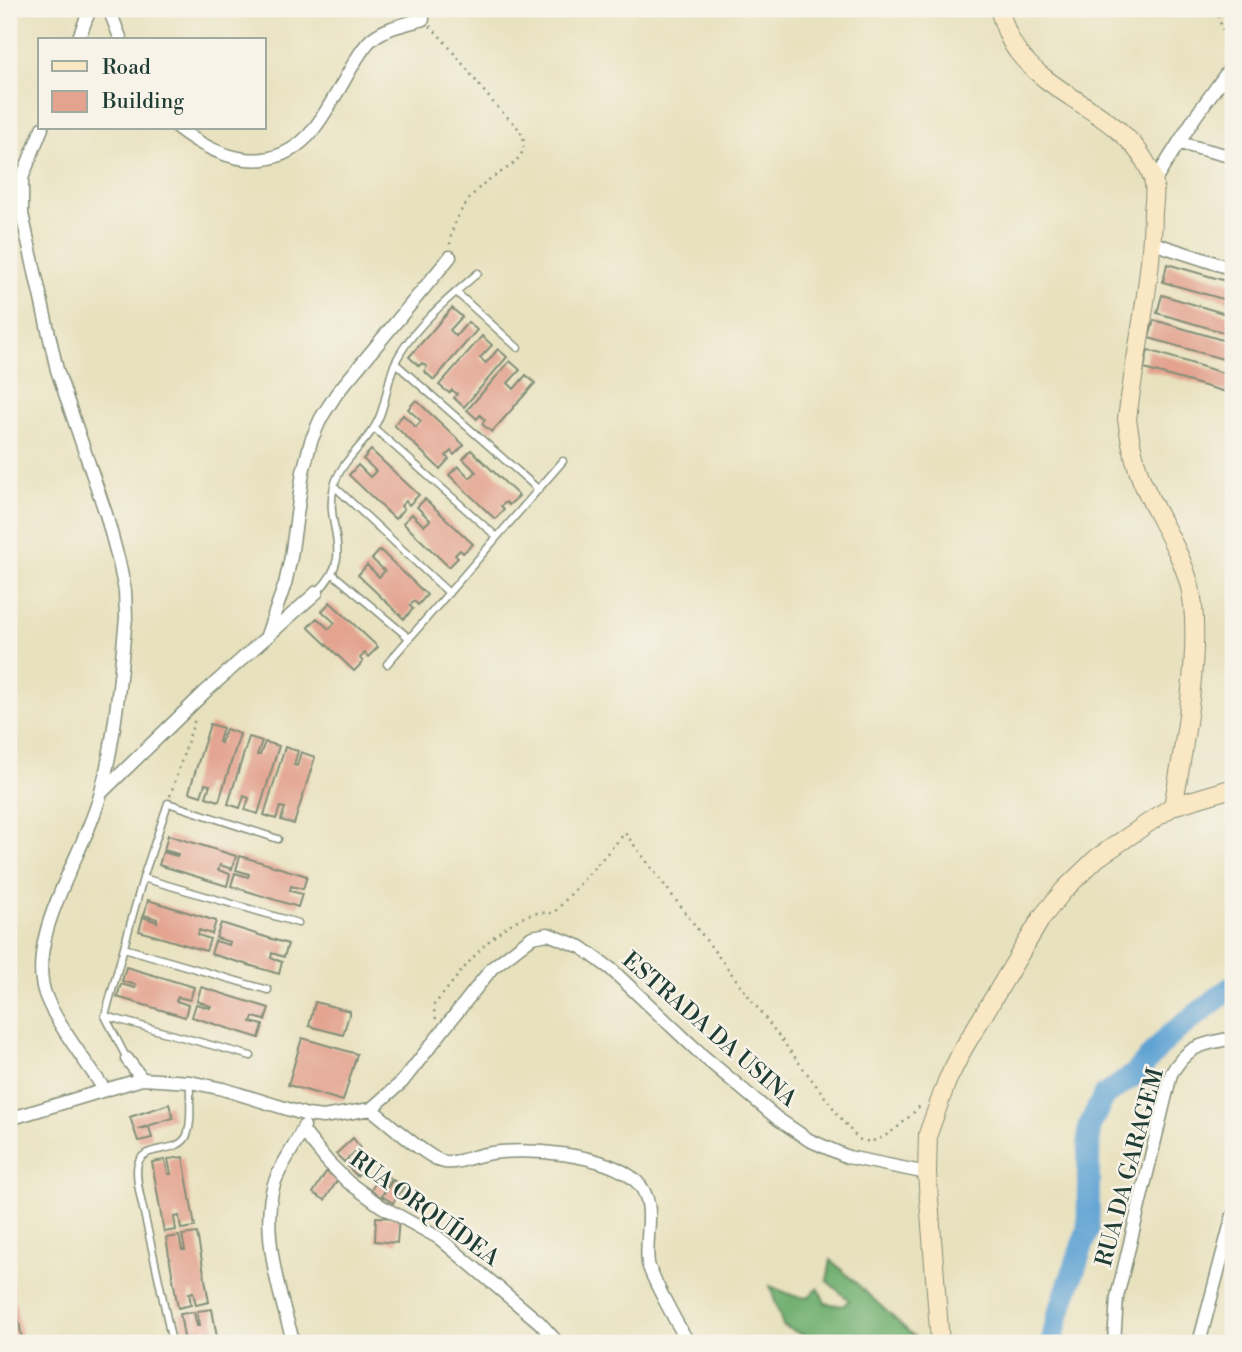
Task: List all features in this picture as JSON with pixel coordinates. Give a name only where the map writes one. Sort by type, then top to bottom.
[{"type":"street","points":[[79,38],[90,9]]},
{"type":"street","points":[[109,9],[120,38]]},
{"type":"street","points":[[999,9],[1009,39],[1020,55],[1037,72],[1116,130],[1145,162],[1154,181],[1153,243],[1127,419],[1131,447],[1142,480],[1189,581],[1194,604],[1193,665],[1173,806]]},
{"type":"street","points":[[181,130],[211,150],[231,157],[247,160],[268,158],[288,151],[307,136],[326,112],[372,38],[389,29],[423,19]]},
{"type":"street","points":[[1154,181],[1233,64]]},
{"type":"street","points":[[41,130],[22,178],[22,214],[57,370],[106,514],[125,591],[127,618],[101,794],[58,900],[43,951],[42,970],[45,993],[55,1014],[104,1089]]},
{"type":"street","points":[[1179,143],[1233,157]]},
{"type":"street","points":[[1153,243],[1233,269]]},
{"type":"street","points":[[266,638],[285,584],[303,472],[311,441],[321,418],[337,393],[450,257]]},
{"type":"street","points":[[101,794],[204,693],[317,592]]},
{"type":"street","points":[[940,1343],[927,1172],[928,1134],[947,1080],[1042,917],[1064,890],[1097,858],[1173,806],[1233,788]]},
{"type":"street","name":"ESTRADA DA USINA","points":[[440,1036],[492,968],[532,937],[548,934],[581,947],[611,969],[703,1056],[778,1119],[810,1140],[848,1157],[927,1172]]},
{"type":"street","points":[[9,1119],[142,1079],[190,1082],[223,1089],[307,1115],[323,1116],[371,1109],[402,1082],[440,1036]]},
{"type":"street","name":"RUA DA GARAGEM","points":[[1114,1343],[1117,1297],[1171,1074],[1181,1057],[1189,1050],[1233,1038]]},
{"type":"street","points":[[127,1059],[142,1079]]},
{"type":"street","points":[[371,1109],[424,1152],[445,1163],[489,1153],[540,1153],[583,1157],[621,1170],[637,1182],[646,1194],[649,1207],[648,1263],[657,1287],[690,1343]]},
{"type":"street","points":[[294,1343],[273,1256],[269,1203],[281,1166],[302,1130],[307,1115]]},
{"type":"street","name":"RUA ORQUÍDEA","points":[[302,1130],[348,1182],[381,1206],[439,1238],[539,1322],[558,1343]]},
{"type":"street","points":[[1199,1343],[1233,1215]]},
{"type":"lane","points":[[317,592],[333,574],[337,565],[334,486],[348,460],[374,428],[396,363],[419,329],[478,273]]},
{"type":"lane","points":[[456,292],[518,348]]},
{"type":"lane","points":[[396,363],[538,489]]},
{"type":"lane","points":[[374,428],[497,537]]},
{"type":"lane","points":[[387,664],[563,461]]},
{"type":"lane","points":[[334,486],[449,593]]},
{"type":"lane","points":[[333,574],[409,638]]},
{"type":"lane","points":[[127,1059],[105,1016],[168,803],[278,839]]},
{"type":"lane","points":[[144,878],[298,923]]},
{"type":"lane","points":[[124,948],[268,990]]},
{"type":"lane","points":[[105,1016],[251,1056]]},
{"type":"lane","points":[[172,1343],[137,1167],[139,1159],[146,1153],[179,1144],[186,1138],[189,1127],[190,1082]]},
{"type":"path","points":[[1216,9],[1233,64]]},
{"type":"path","points":[[423,19],[446,42],[493,102],[521,132],[524,141],[523,150],[517,159],[482,184],[463,210],[450,232],[450,257]]},
{"type":"path","points":[[168,803],[196,717]]},
{"type":"path","points":[[440,1036],[433,1006],[485,946],[509,925],[533,914],[554,913],[625,833],[859,1139],[870,1140],[884,1136],[897,1128],[927,1099]]},
{"type":"green space","points":[[831,1260],[921,1343],[816,1343],[783,1326],[770,1286],[794,1296],[808,1298],[818,1287],[825,1303],[843,1306],[849,1300],[827,1281]]},
{"type":"building","points":[[1167,264],[1233,283],[1233,302],[1163,282]]},
{"type":"building","points":[[1162,295],[1233,316],[1233,335],[1157,313]]},
{"type":"building","points":[[452,308],[462,317],[450,330],[456,336],[468,322],[477,330],[434,380],[424,371],[427,367],[422,363],[419,366],[409,357]]},
{"type":"building","points":[[1154,320],[1233,343],[1233,362],[1149,338]]},
{"type":"building","points":[[482,336],[492,345],[480,358],[486,363],[498,349],[507,357],[464,407],[454,398],[457,394],[452,390],[449,393],[439,385]]},
{"type":"building","points":[[1148,350],[1233,376],[1233,394],[1144,369]]},
{"type":"building","points":[[510,361],[520,370],[508,383],[514,389],[526,375],[535,383],[492,432],[482,424],[485,420],[480,415],[477,419],[467,410]]},
{"type":"building","points":[[416,400],[464,445],[454,455],[451,451],[446,456],[449,459],[440,469],[394,425],[403,415],[416,427],[421,421],[408,409]]},
{"type":"building","points":[[371,450],[419,495],[409,505],[406,501],[401,506],[404,509],[395,519],[349,475],[358,465],[370,477],[376,471],[363,459]]},
{"type":"building","points":[[471,450],[519,496],[509,505],[506,502],[501,506],[504,510],[495,519],[449,475],[458,466],[470,478],[476,472],[463,459]]},
{"type":"building","points":[[425,499],[473,544],[463,553],[460,550],[455,555],[458,558],[449,567],[403,523],[412,514],[424,526],[430,520],[417,507]]},
{"type":"building","points":[[380,550],[427,595],[418,605],[414,601],[410,606],[413,609],[404,619],[358,575],[367,565],[379,577],[385,571],[372,559]]},
{"type":"building","points":[[330,602],[378,647],[368,657],[365,653],[360,658],[363,662],[354,671],[308,627],[317,618],[329,629],[335,623],[322,611]]},
{"type":"building","points":[[210,724],[223,728],[219,742],[221,743],[226,729],[240,734],[219,801],[206,797],[210,785],[205,784],[201,796],[189,792]]},
{"type":"building","points":[[249,737],[262,741],[257,755],[260,755],[265,742],[279,746],[258,814],[245,810],[249,798],[244,796],[240,808],[228,804]]},
{"type":"building","points":[[285,747],[298,751],[294,765],[297,766],[301,752],[315,757],[294,824],[281,820],[285,808],[280,807],[276,819],[264,815]]},
{"type":"building","points":[[168,835],[236,856],[232,869],[220,865],[218,870],[230,874],[227,886],[159,865],[163,852],[177,856],[178,854],[164,850]]},
{"type":"building","points":[[240,856],[307,876],[303,889],[291,886],[290,891],[302,894],[298,907],[231,886],[235,873],[248,877],[249,874],[236,870]]},
{"type":"building","points":[[148,900],[216,921],[212,934],[199,930],[198,935],[210,939],[206,951],[139,931],[143,917],[157,922],[157,919],[144,915]]},
{"type":"building","points":[[221,923],[288,944],[284,957],[272,953],[271,958],[282,962],[279,974],[211,954],[215,941],[229,945],[230,942],[216,938]]},
{"type":"building","points":[[126,967],[194,987],[190,1000],[178,997],[176,1001],[188,1005],[185,1017],[117,997],[121,984],[135,988],[136,985],[122,981]]},
{"type":"building","points":[[201,987],[269,1008],[265,1020],[253,1017],[251,1022],[263,1025],[259,1038],[192,1017],[196,1004],[210,1008],[211,1006],[197,1001]]},
{"type":"building","points":[[315,1002],[350,1011],[343,1035],[309,1026]]},
{"type":"building","points":[[302,1038],[357,1054],[343,1101],[288,1085]]},
{"type":"building","points":[[169,1104],[173,1118],[138,1129],[149,1127],[152,1138],[138,1141],[130,1117]]},
{"type":"building","points":[[353,1138],[360,1147],[344,1162],[336,1154]]},
{"type":"building","points":[[360,1155],[369,1164],[357,1176],[348,1167]]},
{"type":"building","points":[[183,1157],[195,1227],[181,1229],[179,1216],[174,1217],[176,1230],[164,1232],[152,1162],[165,1160],[168,1174],[171,1174],[168,1159]]},
{"type":"building","points":[[326,1172],[338,1179],[325,1200],[313,1193]]},
{"type":"building","points":[[382,1173],[392,1179],[381,1197],[371,1190]]},
{"type":"building","points":[[393,1180],[404,1187],[393,1203],[382,1196]]},
{"type":"building","points":[[376,1217],[399,1218],[397,1243],[375,1241]]},
{"type":"building","points":[[197,1233],[209,1302],[196,1305],[193,1292],[189,1293],[191,1305],[178,1308],[166,1238],[179,1236],[182,1250],[185,1250],[182,1235]]},
{"type":"building","points":[[9,1272],[22,1339],[9,1341]]},
{"type":"building","points":[[212,1309],[218,1343],[185,1343],[180,1314],[194,1312],[199,1326],[197,1311]]},
{"type":"waterway","points":[[1052,1343],[1057,1319],[1088,1229],[1089,1127],[1104,1096],[1134,1075],[1169,1036],[1233,986]]}]
